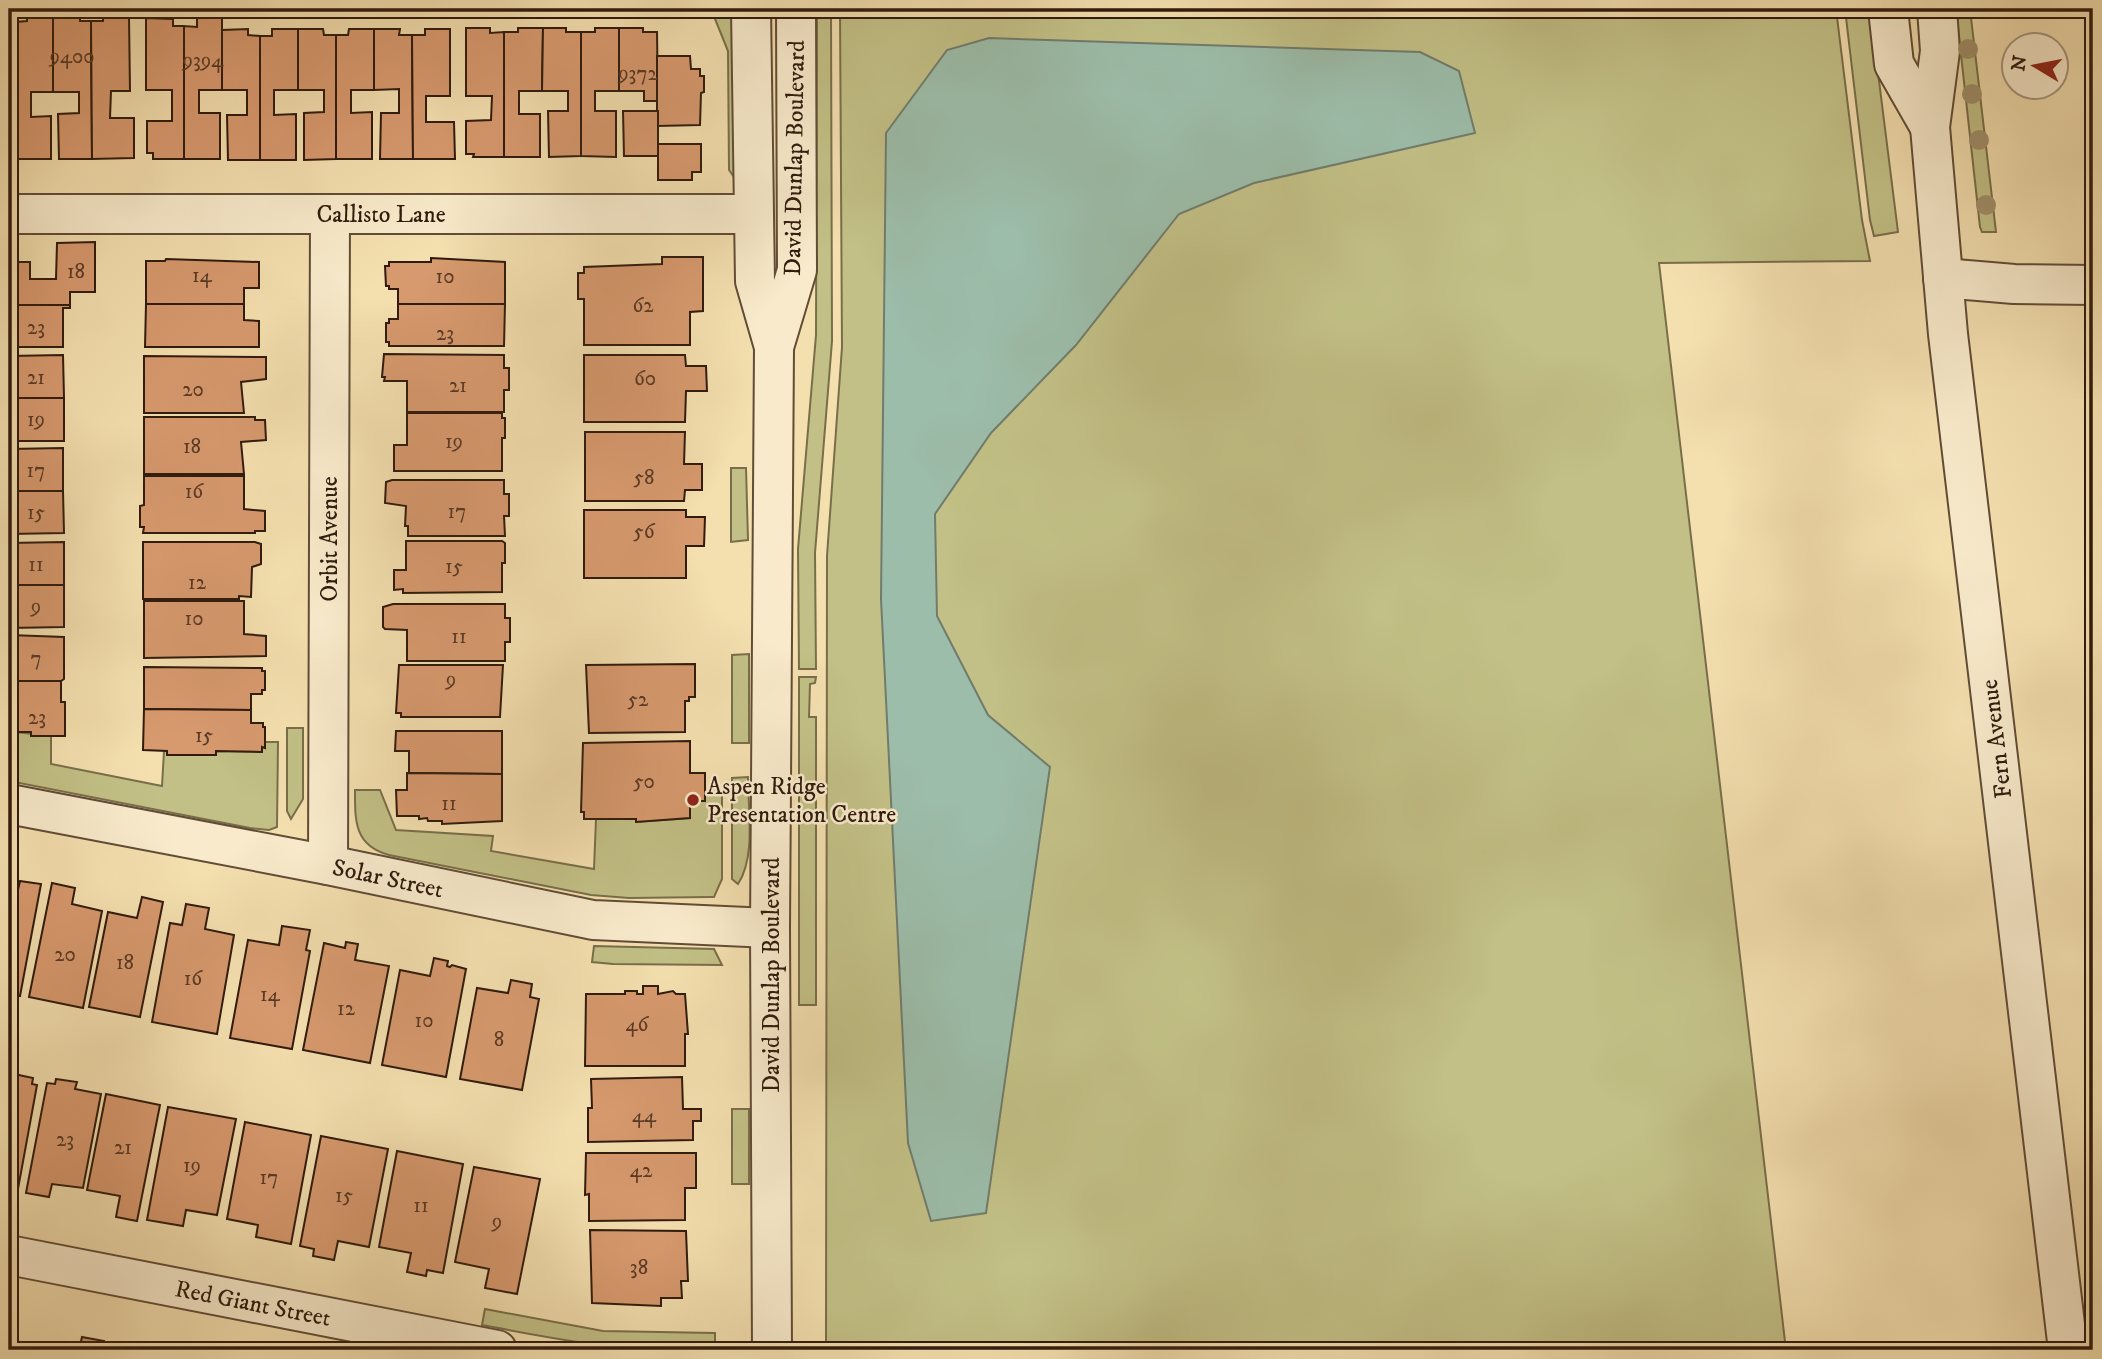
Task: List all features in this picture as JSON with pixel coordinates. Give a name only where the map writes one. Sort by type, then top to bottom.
[{"type":"street","name":"David Dunlap Boulevard","points":[[751,9],[755,281],[774,347]]},
{"type":"street","name":"David Dunlap Boulevard","points":[[772,1350],[770,928],[774,347],[797,270],[796,9]]},
{"type":"street","name":"Fern Avenue","points":[[1888,9],[1894,64],[1930,127]]},
{"type":"street","name":"Fern Avenue","points":[[1937,9],[1940,51],[1930,127],[1943,278],[2068,1350]]},
{"type":"street","name":"Callisto Lane","points":[[9,214],[753,214]]},
{"type":"street","name":"Orbit Avenue","points":[[328,865],[330,214]]},
{"type":"street","points":[[1943,278],[2014,284],[2093,285]]},
{"type":"street","name":"Solar Street","points":[[9,803],[593,920],[770,928]]},
{"type":"street","name":"Red Giant Street","points":[[9,1255],[497,1350]]},
{"type":"shaded area","points":[[711,9],[732,9],[741,165],[734,177],[729,170],[728,51]]},
{"type":"shaded area","points":[[817,9],[831,9],[832,341],[815,553],[816,669],[799,669],[798,549],[816,335]]},
{"type":"shaded area","points":[[840,9],[1836,9],[1862,220],[1870,261],[1659,263],[1786,1350],[826,1350],[827,556],[842,347]]},
{"type":"shaded area","points":[[1845,9],[1870,9],[1898,232],[1874,236],[1870,220]]},
{"type":"shaded area","points":[[1956,9],[1970,9],[1996,232],[1982,232],[1980,227]]},
{"type":"shaded area","points":[[989,38],[1420,52],[1459,71],[1475,133],[1254,183],[1179,214],[1076,345],[991,433],[935,514],[937,616],[988,715],[1050,767],[986,1213],[931,1221],[908,1143],[881,599],[886,133],[947,50]]},
{"type":"shaded area","points":[[731,468],[746,468],[748,540],[731,542]]},
{"type":"shaded area","points":[[749,654],[749,743],[732,743],[732,655]]},
{"type":"shaded area","points":[[799,677],[816,677],[815,683],[810,684],[809,717],[816,717],[816,1005],[799,1005]]},
{"type":"shaded area","points":[[287,728],[303,728],[303,799],[291,819],[287,811]]},
{"type":"shaded area","points":[[15,732],[51,736],[51,764],[162,786],[164,751],[167,751],[167,755],[216,755],[216,751],[262,752],[265,742],[278,742],[277,827],[269,830],[250,828],[9,781],[9,735],[15,735]]},
{"type":"shaded area","points":[[748,777],[749,847],[744,873],[738,884],[732,879],[732,778]]},
{"type":"shaded area","points":[[355,790],[380,790],[396,830],[493,836],[491,851],[594,869],[596,819],[636,819],[636,822],[690,818],[690,801],[705,800],[705,791],[722,792],[722,879],[714,897],[629,898],[591,895],[389,855],[377,851],[363,838],[355,812]]},
{"type":"shaded area","points":[[594,946],[714,949],[722,965],[592,962]]},
{"type":"shaded area","points":[[732,1109],[749,1109],[749,1184],[732,1184]]},
{"type":"shaded area","points":[[485,1309],[603,1331],[715,1333],[715,1348],[627,1348],[540,1336],[482,1325]]},
{"type":"building","points":[[53,17],[53,92],[31,92],[31,117],[51,116],[51,159],[16,159],[15,22],[27,21],[27,18]]},
{"type":"building","points":[[53,17],[80,17],[80,21],[91,21],[92,159],[59,159],[58,114],[79,113],[79,92],[53,92]]},
{"type":"building","points":[[103,17],[129,17],[130,91],[111,91],[110,118],[134,118],[134,158],[92,159],[91,21],[103,21]]},
{"type":"building","points":[[146,18],[173,19],[173,26],[184,26],[184,159],[153,159],[153,153],[147,153],[147,121],[172,121],[172,90],[146,90]]},
{"type":"building","points":[[197,18],[222,18],[222,90],[199,90],[199,113],[220,113],[220,159],[184,159],[184,26],[197,27]]},
{"type":"building","points":[[9,22],[15,22],[16,159],[9,159]]},
{"type":"building","points":[[466,28],[490,28],[490,33],[504,32],[504,157],[473,157],[474,154],[466,154],[466,121],[491,120],[492,96],[466,96]]},
{"type":"building","points":[[518,28],[543,28],[542,91],[519,91],[519,114],[540,114],[540,157],[504,157],[504,32],[518,32]]},
{"type":"building","points":[[543,28],[566,28],[566,32],[581,32],[581,156],[549,157],[548,111],[568,111],[568,91],[542,91]]},
{"type":"building","points":[[595,28],[619,28],[619,91],[595,91],[595,111],[616,111],[616,157],[581,156],[581,32],[595,32]]},
{"type":"building","points":[[619,28],[643,28],[643,32],[657,32],[658,101],[644,101],[644,91],[619,91]]},
{"type":"building","points":[[248,29],[248,35],[260,36],[260,160],[228,160],[227,115],[247,115],[247,90],[222,90],[222,30]]},
{"type":"building","points":[[272,29],[298,29],[298,90],[274,90],[274,115],[296,114],[296,160],[260,160],[260,36],[272,36]]},
{"type":"building","points":[[298,29],[323,29],[324,35],[336,35],[336,159],[304,160],[304,113],[324,112],[324,90],[298,90]]},
{"type":"building","points":[[349,29],[374,29],[374,90],[351,90],[351,113],[372,112],[372,159],[336,159],[336,35],[348,35]]},
{"type":"building","points":[[374,29],[400,29],[399,35],[412,35],[413,159],[380,159],[381,113],[399,113],[399,89],[374,90]]},
{"type":"building","points":[[425,29],[450,29],[450,96],[426,96],[426,122],[454,122],[455,159],[413,159],[412,35],[425,35]]},
{"type":"building","points":[[657,56],[690,56],[691,69],[700,69],[700,76],[704,76],[704,92],[701,93],[700,125],[657,126]]},
{"type":"building","points":[[623,111],[658,111],[658,156],[624,156]]},
{"type":"building","points":[[658,144],[701,144],[701,172],[692,172],[692,180],[658,180]]},
{"type":"building","points":[[95,242],[95,292],[70,292],[70,305],[9,305],[9,262],[30,262],[30,279],[56,279],[57,243]]},
{"type":"building","points":[[662,257],[703,257],[703,311],[690,312],[690,345],[584,345],[584,299],[578,299],[578,273],[584,273],[584,267],[662,264]]},
{"type":"building","points":[[431,258],[505,262],[505,304],[398,304],[398,289],[389,289],[389,286],[386,286],[385,266],[389,266],[389,262],[431,262]]},
{"type":"building","points":[[166,259],[259,262],[259,288],[244,288],[244,304],[146,304],[146,261]]},
{"type":"building","points":[[146,304],[244,304],[244,320],[259,321],[259,347],[145,347]]},
{"type":"building","points":[[398,304],[505,304],[504,346],[389,346],[389,342],[386,342],[386,323],[389,323],[389,319],[398,319]]},
{"type":"building","points":[[9,305],[70,305],[70,308],[63,308],[63,347],[9,347]]},
{"type":"building","points":[[384,354],[504,355],[504,368],[509,368],[509,390],[504,390],[504,412],[407,412],[407,381],[384,381]]},
{"type":"building","points":[[63,355],[64,398],[9,398],[9,356]]},
{"type":"building","points":[[584,355],[685,355],[686,366],[706,366],[707,391],[686,391],[685,422],[584,422]]},
{"type":"building","points":[[144,356],[266,357],[266,379],[241,382],[244,413],[144,413]]},
{"type":"building","points":[[9,398],[64,398],[64,441],[9,441]]},
{"type":"building","points":[[407,413],[502,413],[502,418],[505,418],[505,438],[502,438],[502,471],[394,471],[394,445],[407,445]]},
{"type":"building","points":[[144,417],[255,417],[255,420],[265,420],[266,440],[241,442],[244,474],[144,474]]},
{"type":"building","points":[[585,432],[685,432],[684,464],[702,464],[702,490],[685,490],[684,501],[585,501]]},
{"type":"building","points":[[63,448],[63,491],[9,491],[9,449]]},
{"type":"building","points":[[144,476],[244,476],[244,509],[265,511],[265,531],[143,533],[144,527],[140,527],[140,506],[144,505]]},
{"type":"building","points":[[504,480],[504,494],[509,494],[509,516],[504,516],[505,536],[408,536],[408,526],[405,526],[406,506],[385,503],[386,482]]},
{"type":"building","points":[[9,491],[63,491],[64,533],[9,534]]},
{"type":"building","points":[[584,510],[686,510],[686,517],[705,517],[704,546],[686,546],[686,578],[584,578]]},
{"type":"building","points":[[406,541],[502,541],[505,543],[505,563],[502,563],[502,592],[403,593],[403,589],[394,590],[394,570],[406,570]]},
{"type":"building","points":[[64,542],[64,585],[9,585],[9,543]]},
{"type":"building","points":[[143,542],[261,544],[261,564],[252,567],[251,597],[143,599]]},
{"type":"building","points":[[9,585],[64,585],[64,627],[9,628]]},
{"type":"building","points":[[144,601],[244,601],[244,634],[266,636],[266,656],[144,658]]},
{"type":"building","points":[[393,604],[505,604],[505,618],[510,618],[510,642],[505,642],[505,661],[407,661],[407,630],[383,627],[383,607]]},
{"type":"building","points":[[9,635],[64,637],[64,679],[9,681]]},
{"type":"building","points":[[695,664],[695,697],[689,697],[689,701],[685,701],[685,732],[589,733],[586,665]]},
{"type":"building","points":[[399,665],[503,665],[500,717],[401,717],[401,713],[396,713]]},
{"type":"building","points":[[144,667],[262,668],[262,671],[265,671],[265,690],[262,690],[262,694],[251,694],[251,710],[144,709]]},
{"type":"building","points":[[9,681],[61,681],[61,702],[65,702],[65,736],[31,736],[31,732],[15,732],[16,735],[9,735]]},
{"type":"building","points":[[144,709],[251,710],[251,723],[263,723],[265,727],[265,748],[262,747],[262,752],[216,751],[216,755],[167,755],[167,751],[143,750]]},
{"type":"building","points":[[396,731],[502,731],[502,774],[409,773],[409,751],[395,751]]},
{"type":"building","points":[[690,741],[690,773],[705,773],[705,801],[690,801],[690,818],[636,822],[636,819],[584,819],[584,812],[581,812],[583,743]]},
{"type":"building","points":[[407,773],[502,774],[502,821],[442,824],[442,821],[419,819],[419,816],[397,816],[396,790],[407,790]]},
{"type":"building","points":[[20,881],[41,884],[20,996],[9,994],[9,892],[17,894]]},
{"type":"building","points":[[52,883],[75,888],[72,904],[102,911],[83,1008],[29,997]]},
{"type":"building","points":[[142,897],[163,902],[140,1017],[89,1007],[108,912],[137,918]]},
{"type":"building","points":[[186,904],[209,908],[205,929],[234,935],[217,1034],[152,1022],[170,923],[182,925]]},
{"type":"building","points":[[282,926],[310,930],[306,950],[310,951],[292,1049],[230,1038],[248,940],[279,945]]},
{"type":"building","points":[[346,942],[358,944],[355,960],[389,966],[370,1063],[303,1050],[324,943],[345,948]]},
{"type":"building","points":[[434,958],[448,961],[447,966],[466,969],[446,1077],[382,1065],[400,970],[430,976]]},
{"type":"building","points":[[511,980],[532,984],[530,997],[539,999],[522,1090],[460,1079],[477,988],[508,993]]},
{"type":"building","points":[[643,986],[658,986],[658,994],[673,991],[676,994],[685,994],[688,1034],[685,1034],[685,1066],[585,1066],[586,994],[625,994],[625,991],[637,991],[637,994],[643,994]]},
{"type":"building","points":[[14,1074],[33,1078],[32,1084],[37,1085],[18,1189],[9,1188],[9,1079],[13,1080]]},
{"type":"building","points":[[682,1077],[683,1109],[701,1109],[701,1121],[693,1121],[693,1140],[588,1142],[588,1108],[592,1108],[591,1079]]},
{"type":"building","points":[[56,1079],[77,1082],[75,1089],[101,1094],[83,1188],[52,1184],[49,1197],[26,1193],[47,1083],[55,1084]]},
{"type":"building","points":[[106,1094],[160,1105],[137,1221],[116,1217],[120,1196],[87,1190]]},
{"type":"building","points":[[168,1107],[236,1119],[217,1215],[186,1210],[183,1226],[147,1220]]},
{"type":"building","points":[[245,1122],[311,1135],[291,1244],[256,1237],[258,1225],[227,1219]]},
{"type":"building","points":[[321,1136],[388,1149],[369,1247],[338,1241],[334,1260],[313,1256],[314,1249],[300,1246]]},
{"type":"building","points":[[397,1151],[463,1164],[443,1273],[427,1270],[426,1276],[407,1272],[411,1253],[379,1247]]},
{"type":"building","points":[[586,1153],[696,1153],[696,1188],[685,1188],[685,1220],[589,1221],[589,1194],[585,1195]]},
{"type":"building","points":[[474,1167],[540,1179],[517,1294],[485,1288],[489,1269],[455,1262]]},
{"type":"building","points":[[590,1230],[686,1231],[688,1281],[681,1281],[682,1298],[661,1298],[661,1306],[592,1303]]},
{"type":"building","points":[[9,1318],[17,1320],[12,1343],[43,1350],[9,1350]]},
{"type":"building","points":[[82,1337],[104,1341],[102,1350],[79,1350]]},
{"type":"place","name":"Aspen Ridge Presentation Centre","points":[[693,800]]}]
